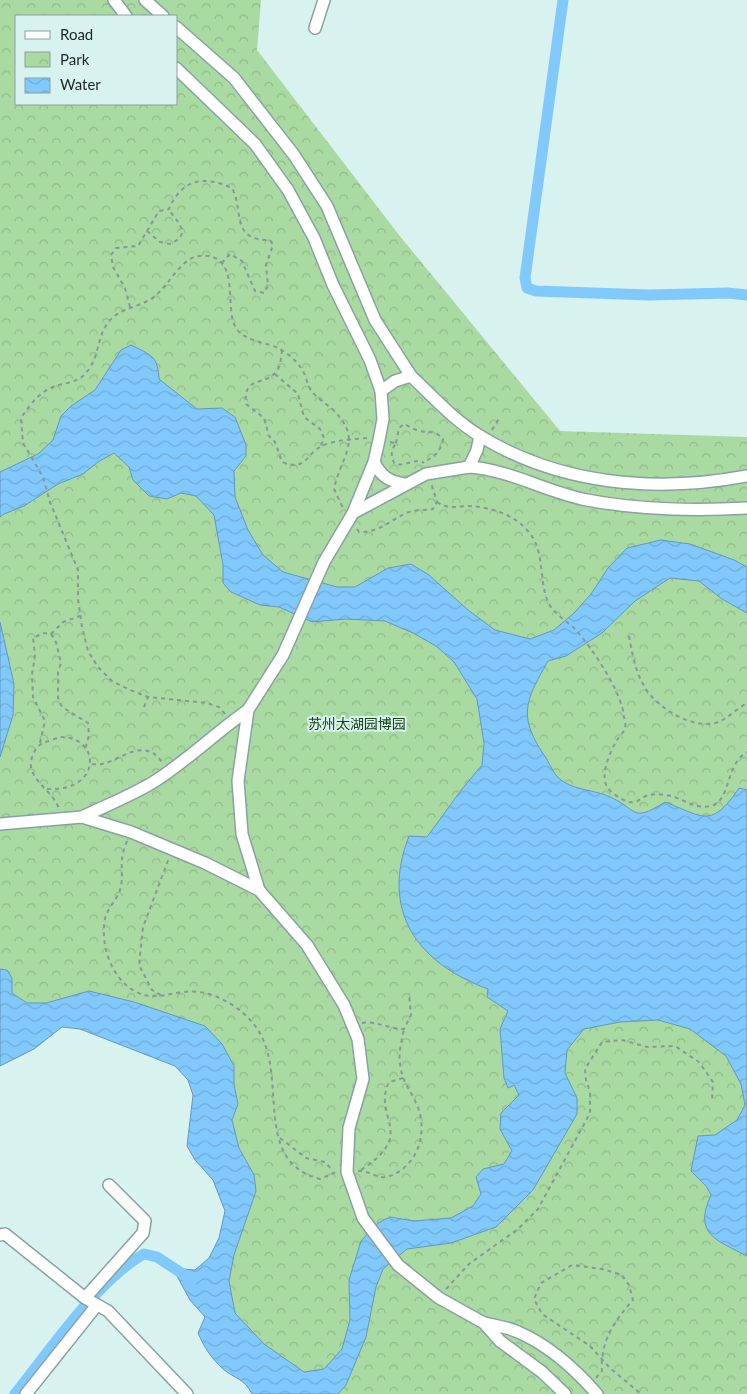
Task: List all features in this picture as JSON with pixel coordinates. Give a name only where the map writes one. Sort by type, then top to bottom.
[{"type":"street","points":[[114,0],[125,15]]},
{"type":"street","points":[[145,0],[163,15]]},
{"type":"street","points":[[315,28],[324,0]]},
{"type":"street","points":[[178,29],[234,78],[294,155],[327,206],[375,320],[411,376],[446,409],[480,436],[523,458],[565,472],[606,482],[656,486],[712,483],[747,476]]},
{"type":"street","points":[[82,817],[151,784],[248,710],[283,655],[324,562],[351,516],[374,462],[383,419],[381,391],[370,360],[333,285],[314,238],[288,190],[255,144],[178,70]]},
{"type":"street","points":[[381,391],[395,381],[411,376]]},
{"type":"street","points":[[469,467],[477,450],[480,436]]},
{"type":"street","points":[[374,462],[380,473],[390,481],[404,484]]},
{"type":"street","points":[[351,516],[404,484],[426,474],[469,467],[489,468],[518,476],[585,500],[664,510],[698,511],[747,508]]},
{"type":"street","points":[[248,710],[238,781],[242,834],[259,890]]},
{"type":"street","points":[[0,824],[82,817],[130,832],[172,849],[259,890],[307,945],[344,1005],[358,1039],[363,1079],[349,1128],[347,1172],[363,1218],[398,1265],[439,1298],[484,1323],[518,1331],[570,1366],[593,1390]]},
{"type":"street","points":[[85,1298],[143,1233],[145,1221],[109,1184]]},
{"type":"street","points":[[0,1235],[5,1234],[85,1298],[108,1311],[187,1394]]},
{"type":"street","points":[[26,1394],[97,1305]]},
{"type":"street","points":[[484,1323],[500,1341],[542,1372],[565,1394]]},
{"type":"path","points":[[130,308],[125,288],[113,267],[111,255],[116,248],[138,246],[159,212],[169,209],[179,192],[188,183],[205,180],[219,182],[232,188],[238,198],[239,224],[249,236],[260,240],[270,240],[273,245],[266,264],[268,286],[264,293],[255,291],[242,261],[230,254],[221,264]]},
{"type":"path","points":[[147,231],[160,242],[170,244],[179,240],[182,234],[182,227],[169,209]]},
{"type":"path","points":[[231,722],[219,706],[208,703],[148,697],[112,681],[98,667],[88,651],[81,616],[78,570],[50,502],[43,477],[23,443],[21,418],[39,395],[52,387],[79,379],[90,369],[99,352],[107,324],[116,315],[130,308],[145,304],[157,295],[190,259],[200,256],[214,259],[221,264],[229,278],[232,317],[237,328],[246,337],[282,350],[294,358],[304,372],[310,389],[341,418],[349,430],[345,460],[334,489],[336,498],[351,516],[359,532],[370,532],[385,527],[410,512],[433,509],[437,502]]},
{"type":"path","points":[[275,374],[298,394],[304,417],[320,429],[324,438],[321,446],[303,464],[292,466],[282,462],[275,442],[268,436],[264,418],[246,404],[245,396],[248,387],[255,381],[275,374],[279,367],[282,350]]},
{"type":"path","points":[[404,424],[420,431],[438,433],[442,439],[442,447],[430,459],[424,461],[418,460],[401,466],[395,464],[392,459],[392,449],[396,443],[399,428],[404,424]]},
{"type":"path","points":[[321,446],[364,438],[396,443]]},
{"type":"path","points":[[424,461],[426,474],[437,502],[444,508],[487,507],[511,517],[528,530],[537,546],[548,602],[555,612],[577,631],[615,688],[624,714],[625,728],[608,757],[605,772],[607,786],[613,793],[629,802],[637,802],[649,794],[663,794],[678,796],[689,805],[712,805],[721,799],[726,790],[732,766],[740,756],[747,752]]},
{"type":"path","points":[[51,634],[63,622],[81,616]]},
{"type":"path","points":[[62,818],[56,802],[37,779],[31,767],[33,753],[40,743],[45,721],[34,697],[32,676],[35,655],[33,638],[44,633],[51,634],[56,642],[61,663],[58,672],[58,698],[62,707],[88,723],[89,735],[85,750]]},
{"type":"path","points":[[629,636],[643,686],[658,702],[676,716],[690,722],[703,724],[720,721],[747,703]]},
{"type":"path","points":[[144,707],[148,697]]},
{"type":"path","points":[[40,743],[60,737],[76,742],[85,750],[92,764]]},
{"type":"path","points":[[92,764],[99,765],[135,749],[147,752],[160,759],[168,772]]},
{"type":"path","points":[[47,789],[67,788],[78,784],[86,777],[92,764]]},
{"type":"path","points":[[130,832],[121,858],[121,888],[105,918],[104,942],[107,958],[117,974],[130,988],[148,996],[204,992],[226,1001],[257,1028],[268,1047],[272,1066],[278,1136],[292,1164],[303,1175],[320,1179],[334,1172],[361,1170],[385,1178],[405,1169],[416,1154],[421,1139],[421,1122],[417,1105],[408,1092],[399,1062],[404,1029],[411,1015],[409,993]]},
{"type":"path","points":[[162,996],[152,990],[139,965],[143,927],[172,849]]},
{"type":"path","points":[[353,1025],[367,1022],[394,1030],[404,1029]]},
{"type":"path","points":[[439,1298],[469,1264],[518,1229],[538,1209],[590,1113],[590,1092],[585,1069],[602,1042],[622,1040],[647,1047],[675,1046],[699,1062],[714,1082],[712,1101]]},
{"type":"path","points":[[361,1170],[376,1159],[388,1145],[391,1131],[384,1105],[384,1092],[389,1082],[403,1078]]},
{"type":"path","points":[[278,1136],[306,1158],[325,1162],[334,1172]]},
{"type":"path","points":[[593,1390],[602,1371],[601,1358],[607,1336],[621,1313],[633,1300],[629,1285],[622,1275],[602,1269],[572,1265],[541,1283],[534,1299],[542,1314],[590,1346],[601,1358],[641,1394]]},
{"type":"green space","name":"苏州太湖园博园","points":[[0,0],[261,0],[257,50],[399,235],[560,431],[747,437],[747,1394],[285,1394],[214,1301],[230,1224],[202,1045],[86,1002],[0,1048]]},
{"type":"water","points":[[131,345],[152,357],[157,365],[159,379],[197,409],[222,408],[235,417],[246,445],[246,456],[234,471],[235,497],[248,530],[263,555],[283,572],[337,587],[355,587],[388,568],[411,564],[429,575],[468,610],[495,630],[530,639],[554,630],[574,613],[591,594],[608,568],[627,548],[661,540],[690,544],[734,560],[747,567],[747,613],[722,599],[699,581],[670,578],[635,601],[602,633],[566,656],[548,661],[529,699],[528,720],[537,744],[559,778],[572,786],[608,796],[635,812],[646,812],[665,802],[689,812],[706,816],[721,810],[739,788],[747,790],[747,1256],[717,1240],[706,1227],[706,1208],[711,1195],[706,1186],[691,1171],[698,1136],[715,1135],[737,1120],[745,1105],[741,1084],[726,1056],[690,1029],[658,1020],[620,1022],[584,1029],[567,1050],[565,1073],[577,1098],[577,1114],[533,1190],[496,1227],[451,1243],[407,1249],[383,1269],[376,1287],[366,1337],[346,1385],[338,1394],[252,1394],[242,1382],[219,1365],[205,1348],[198,1333],[205,1317],[190,1300],[177,1276],[183,1269],[195,1270],[209,1258],[219,1238],[225,1211],[213,1180],[195,1160],[187,1146],[193,1095],[188,1080],[175,1066],[80,1029],[62,1027],[34,1049],[0,1066],[0,969],[7,970],[12,978],[12,993],[27,1003],[46,1003],[89,991],[134,1002],[205,1026],[222,1044],[234,1066],[234,1085],[238,1104],[232,1120],[239,1148],[254,1175],[256,1191],[234,1255],[229,1281],[235,1313],[264,1344],[304,1372],[324,1369],[342,1349],[350,1320],[349,1280],[361,1241],[378,1223],[390,1217],[414,1221],[451,1218],[473,1206],[481,1194],[476,1177],[483,1169],[504,1164],[512,1151],[500,1129],[501,1113],[519,1095],[514,1085],[508,1088],[504,1078],[500,1029],[508,1011],[487,997],[488,989],[463,978],[442,965],[424,949],[411,931],[403,911],[399,888],[401,863],[409,836],[427,837],[482,765],[484,743],[477,699],[454,662],[436,646],[413,633],[385,621],[345,619],[312,622],[279,607],[260,605],[231,592],[223,583],[223,565],[214,515],[196,496],[181,493],[167,499],[149,496],[133,480],[129,467],[114,453],[98,462],[83,474],[58,484],[24,506],[0,517],[0,472],[38,454],[53,440],[61,416],[71,406],[95,390],[121,350]]},
{"type":"water","points":[[0,622],[14,684],[13,715],[0,757]]},
{"type":"waterway","points":[[563,0],[525,278],[527,288],[536,291],[649,295],[728,293],[747,295]]},
{"type":"waterway","points":[[15,1394],[92,1298],[127,1265],[144,1254],[157,1257],[192,1280]]}]
